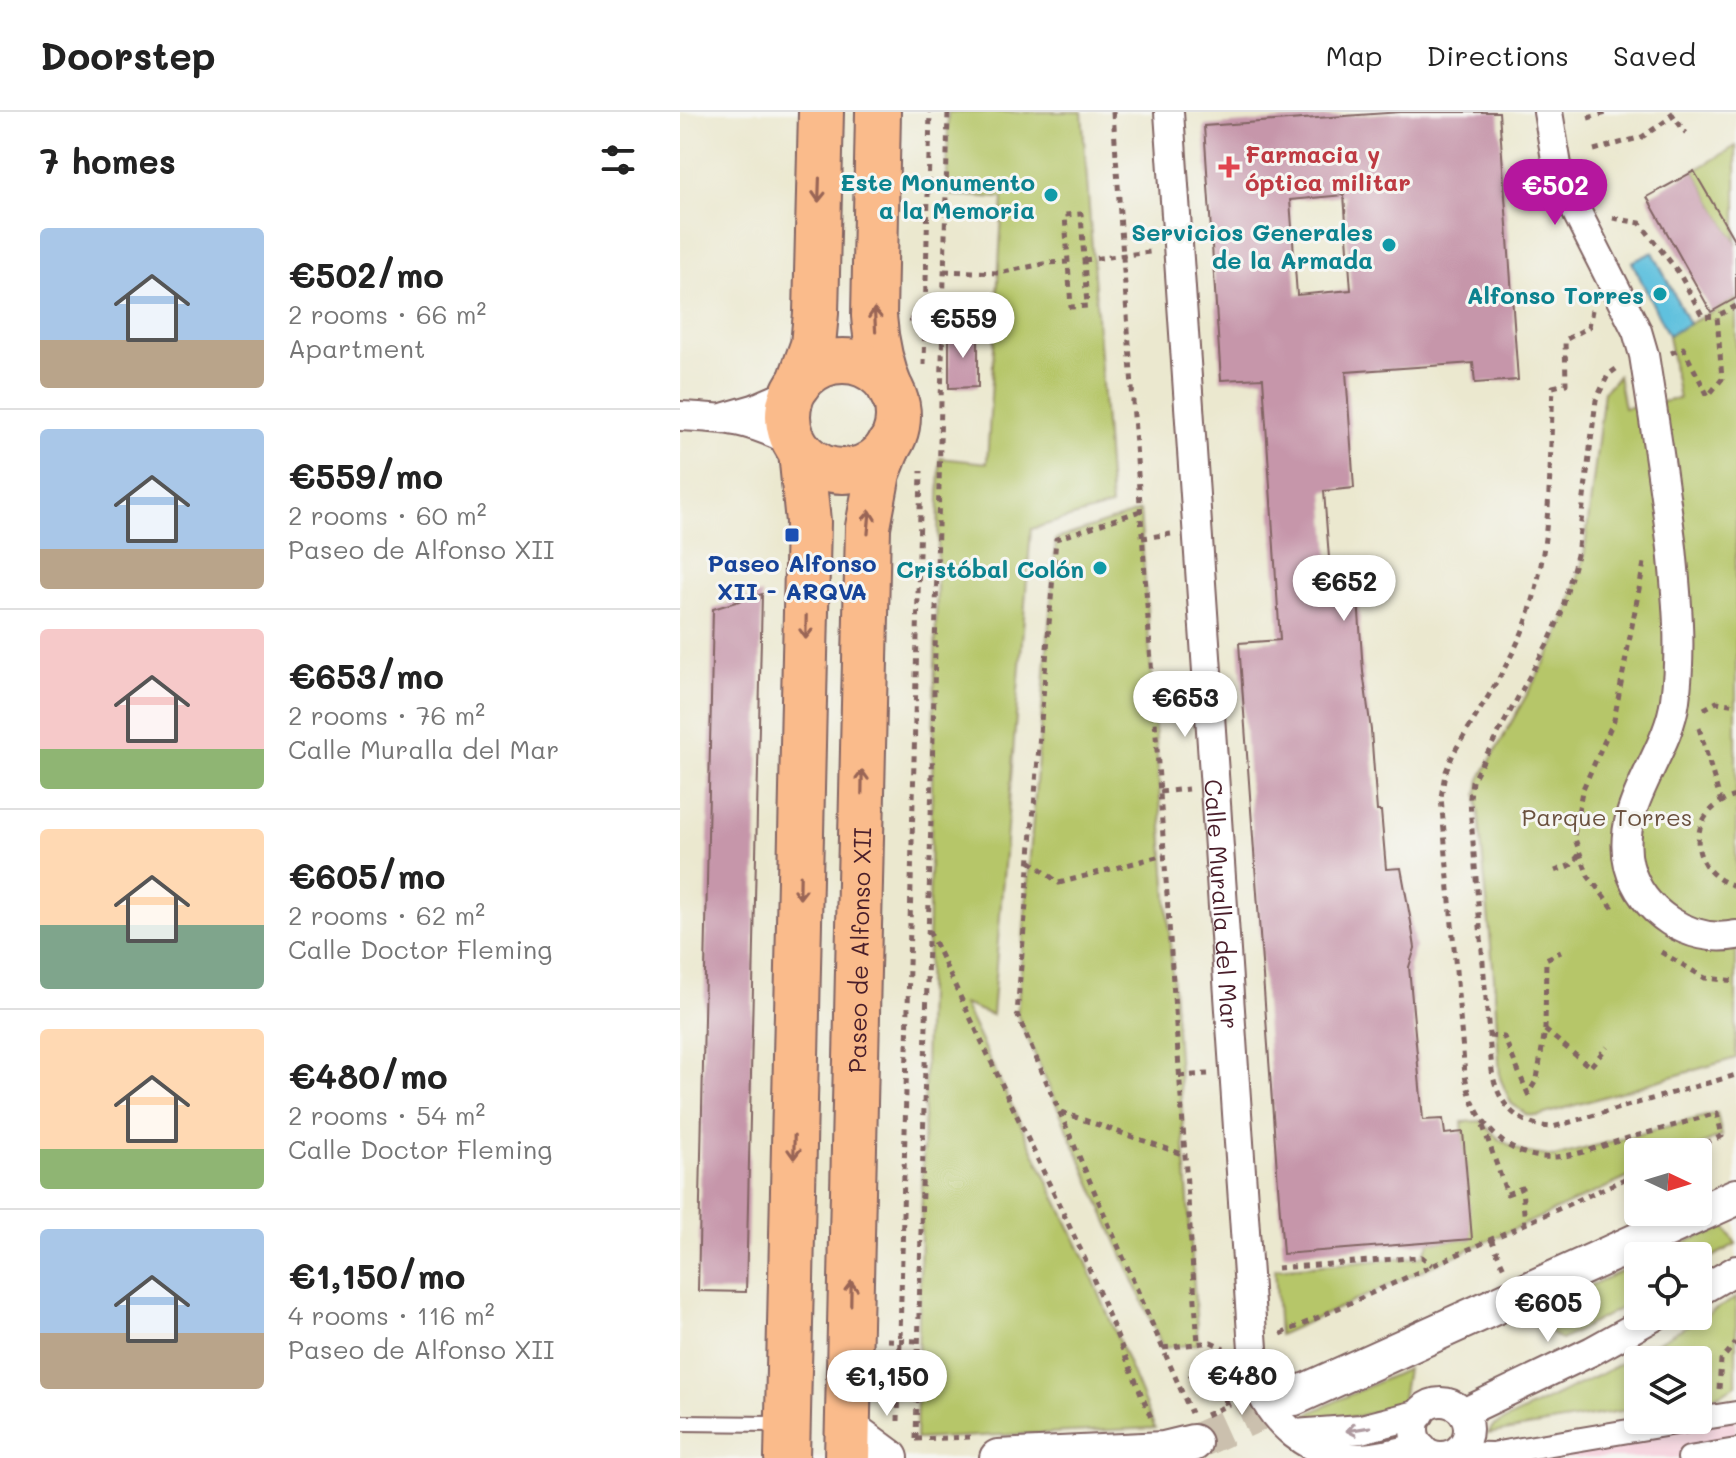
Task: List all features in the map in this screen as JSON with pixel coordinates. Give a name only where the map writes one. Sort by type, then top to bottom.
[{"type":"main road","points":[[821,112],[813,345],[789,403],[788,423],[798,447],[808,499],[788,1441],[847,1443]]},
{"type":"main road","points":[[878,112],[874,316],[879,358],[908,382]]},
{"type":"main road","points":[[796,388],[814,369],[834,362],[854,363],[882,377],[908,382]]},
{"type":"main road","points":[[798,447],[816,465],[847,471],[905,455],[897,426],[908,382]]},
{"type":"main road","name":"Paseo de Alfonso XII","points":[[847,1443],[868,527],[878,473],[905,455]]},
{"type":"street","name":"Calle Muralla del Mar","points":[[1169,112],[1252,1363],[1265,1405],[1294,1434]]},
{"type":"street","points":[[1548,112],[1559,177],[1637,331],[1644,355],[1668,516],[1679,619],[1675,701],[1667,733],[1630,813],[1625,838],[1629,868],[1640,893],[1659,916],[1706,937],[1736,935]]},
{"type":"street","points":[[721,417],[745,412],[796,388]]},
{"type":"street","points":[[680,416],[721,417],[755,424],[798,447]]},
{"type":"street","points":[[1294,1397],[1736,1197]]},
{"type":"street","points":[[1712,1284],[1736,1270]]},
{"type":"street","points":[[1463,1413],[1630,1330]]},
{"type":"street","points":[[1294,1434],[1361,1429],[1420,1414],[1436,1403],[1446,1403],[1463,1413],[1468,1428],[1465,1441],[1451,1455]]},
{"type":"street","points":[[1712,1417],[1736,1413]]},
{"type":"street","points":[[1420,1414],[1414,1430],[1422,1447],[1434,1455],[1492,1454],[1624,1432]]},
{"type":"street","points":[[998,1458],[1104,1456],[1189,1432]]},
{"type":"street","points":[[1294,1434],[1317,1447],[1358,1458],[1422,1447]]},
{"type":"street","points":[[847,1443],[901,1445]]},
{"type":"street","points":[[1689,1458],[1736,1450]]},
{"type":"lane","points":[[680,1423],[788,1441]]},
{"type":"path","points":[[908,382],[930,112]]},
{"type":"path","points":[[901,1445],[928,930],[948,112]]},
{"type":"path","points":[[1113,112],[1198,1344]]},
{"type":"path","points":[[1588,118],[1610,112]]},
{"type":"path","points":[[1594,150],[1642,137],[1674,114],[1686,133]]},
{"type":"path","points":[[1081,214],[1087,306],[1071,307],[1068,262],[1065,215],[1081,214]]},
{"type":"path","points":[[1611,229],[1607,217],[1640,223],[1679,273],[1703,317],[1717,316],[1736,306]]},
{"type":"path","points":[[1084,260],[1092,260]]},
{"type":"path","points":[[944,271],[999,273],[1068,262]]},
{"type":"path","points":[[1525,1225],[1522,1188],[1507,1194],[1481,1121],[1469,1097],[1441,797],[1453,754],[1512,651],[1532,605],[1546,540],[1553,387],[1566,384],[1565,340],[1589,327],[1594,303]]},
{"type":"path","points":[[1673,352],[1683,348],[1708,396],[1722,379],[1717,316]]},
{"type":"path","points":[[1623,365],[1608,375],[1596,400],[1577,555],[1561,614],[1472,781],[1471,818],[1495,1088],[1504,1105],[1516,1117],[1536,1127],[1553,1127],[1736,1075]]},
{"type":"path","points":[[901,1445],[905,455]]},
{"type":"path","points":[[1140,511],[1056,539],[1017,1014],[1060,1112],[1189,1432]]},
{"type":"path","points":[[1699,711],[1717,702],[1736,705]]},
{"type":"path","points":[[1697,721],[1721,802]]},
{"type":"path","points":[[1736,796],[1710,810],[1702,822],[1698,850],[1713,875],[1736,886]]},
{"type":"path","points":[[1555,871],[1571,865],[1580,854]]},
{"type":"path","points":[[1030,861],[1059,883],[1164,855]]},
{"type":"path","points":[[928,930],[1085,1259],[1189,1432]]},
{"type":"path","points":[[1489,1036],[1504,1037],[1528,1094],[1537,1079],[1545,1030],[1546,959],[1561,952]]},
{"type":"path","points":[[1545,1030],[1590,1067],[1607,1047]]},
{"type":"path","points":[[1060,1112],[1185,1155]]},
{"type":"path","points":[[1624,1138],[1717,1113],[1722,1136],[1712,1140]]},
{"type":"path","points":[[1481,1121],[1500,1140],[1523,1152],[1554,1157],[1624,1138]]},
{"type":"path","points":[[1279,1335],[1624,1179]]},
{"type":"path","points":[[1491,1239],[1504,1268]]},
{"type":"path","points":[[1275,1269],[1422,1257],[1433,1265]]},
{"type":"path","points":[[1718,1395],[1721,1360],[1736,1343]]},
{"type":"path","points":[[1224,1363],[1211,1380],[1189,1371],[1198,1393],[1211,1392],[1218,1384],[1227,1405]]},
{"type":"path","points":[[1189,1432],[1234,1402]]},
{"type":"shaded area","points":[[1736,1413],[1736,1458],[1450,1458],[1624,1431],[1624,1434],[1712,1434],[1712,1417]]},
{"type":"green space","points":[[948,112],[1082,112],[1111,506],[1031,529],[992,1015],[963,1004],[1085,1259],[1155,1428],[916,1439],[940,458],[987,463],[1003,198],[947,195]]},
{"type":"green space","points":[[1736,146],[1736,243],[1694,171]]},
{"type":"green space","name":"Parque Torres","points":[[1736,299],[1736,1058],[1538,1116],[1527,1115],[1511,1103],[1500,1078],[1477,796],[1480,779],[1556,642],[1569,609],[1584,556],[1604,391],[1618,376],[1624,408],[1679,399],[1668,335]]},
{"type":"green space","points":[[1140,511],[1198,1344],[1163,1348],[1017,1014],[1056,539]]},
{"type":"green space","points":[[1717,1113],[1722,1136],[1712,1140],[1624,1138]]},
{"type":"green space","points":[[1481,1121],[1500,1140],[1523,1152],[1554,1157],[1624,1138],[1624,1179],[1279,1335],[1275,1269],[1422,1257],[1430,1242],[1471,1239],[1462,1122]]},
{"type":"green space","points":[[1724,1225],[1736,1244],[1712,1257],[1712,1242],[1687,1242]]},
{"type":"green space","points":[[1624,1270],[1624,1306],[1561,1340],[1526,1314]]},
{"type":"green space","points":[[1736,1298],[1736,1385],[1712,1396],[1712,1346],[1651,1346],[1679,1330],[1712,1330],[1712,1312]]},
{"type":"green space","points":[[1624,1361],[1624,1410],[1488,1434],[1493,1426]]},
{"type":"green space","points":[[1407,1369],[1401,1406],[1359,1416],[1304,1421],[1303,1416]]},
{"type":"water","points":[[1653,252],[1689,324],[1668,335],[1632,262]]},
{"type":"building","points":[[1401,112],[1499,112],[1518,380],[1475,383],[1473,363],[1346,372],[1354,488],[1324,491],[1331,585],[1357,583],[1377,811],[1381,811],[1386,869],[1401,868],[1411,922],[1415,948],[1409,967],[1423,1120],[1443,1119],[1445,1134],[1463,1132],[1472,1239],[1283,1254],[1239,643],[1280,640],[1263,378],[1221,380],[1204,126]],"holes":[[[1344,195],[1351,290],[1297,295],[1290,200]]]},
{"type":"building","points":[[1694,171],[1736,243],[1736,298],[1711,312],[1647,197]]},
{"type":"building","points":[[949,332],[978,332],[978,387],[949,388]]},
{"type":"building","points":[[762,594],[746,1292],[698,1291],[713,609]]},
{"type":"tunnel","points":[[1193,1443],[1294,1397]]},
{"type":"place","name":"Farmacia y óptica militar","points":[[1229,167]]},
{"type":"place","name":"Este Monumento a la Memoria","points":[[1051,195]]},
{"type":"place","name":"Servicios Generales de la Armada","points":[[1389,245]]},
{"type":"place","name":"Alfonso Torres","points":[[1660,294]]},
{"type":"place","name":"Paseo Alfonso XII - ARQVA","points":[[792,535]]},
{"type":"place","name":"Cristóbal Colón","points":[[1100,568]]}]
